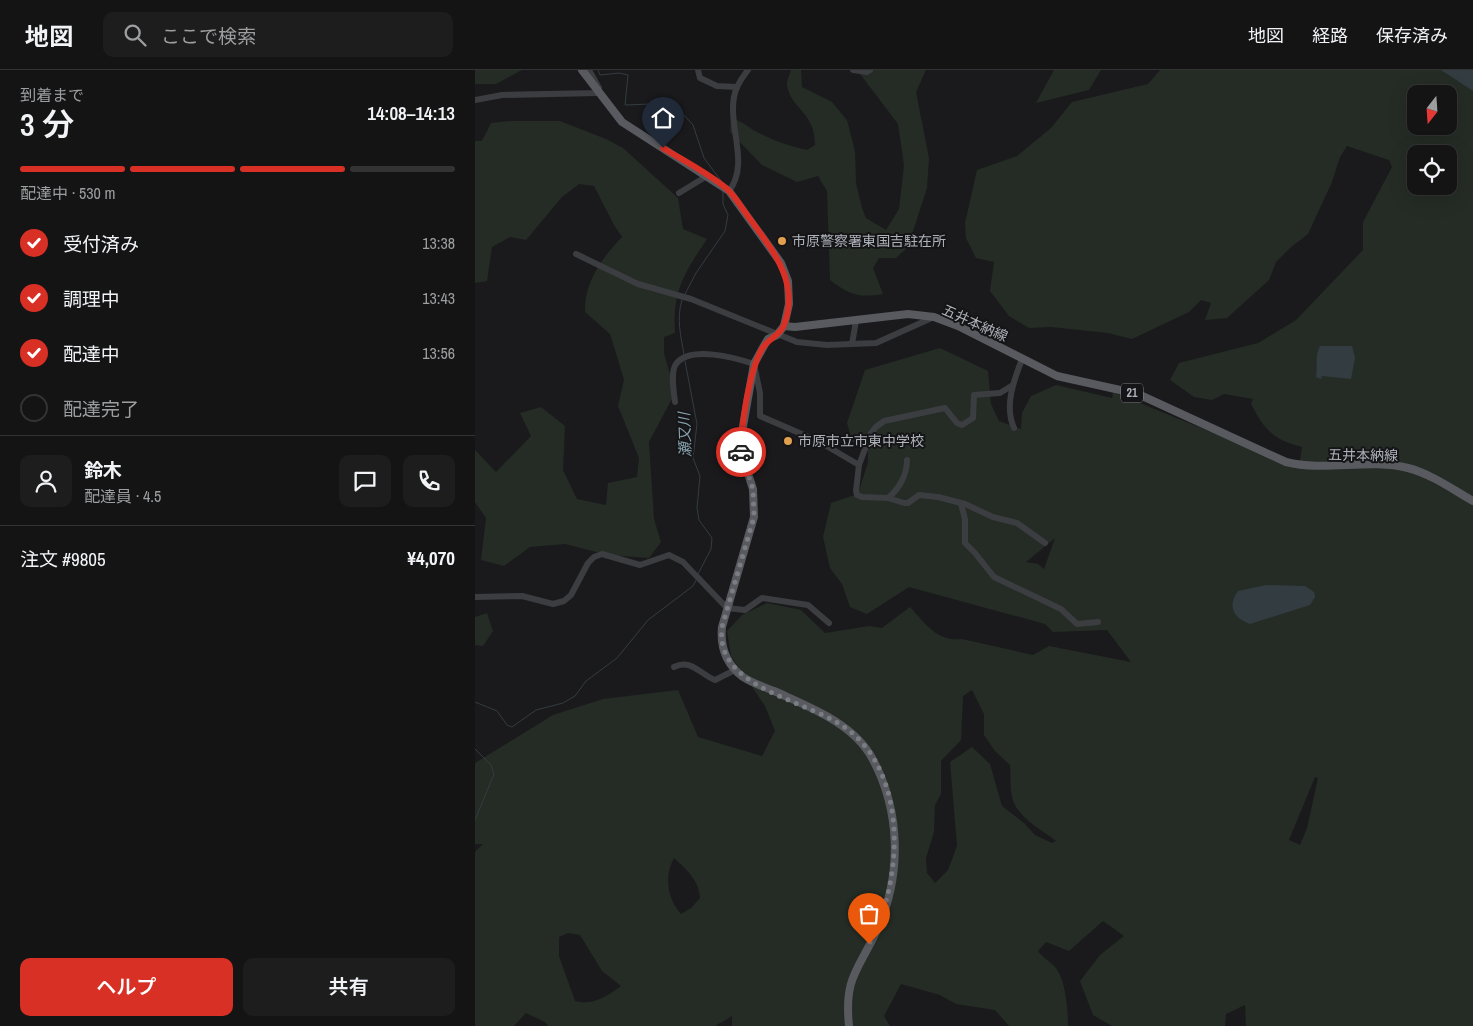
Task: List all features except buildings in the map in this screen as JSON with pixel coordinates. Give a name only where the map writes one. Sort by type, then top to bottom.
[{"type":"main road","points":[[582,70],[598,93],[630,128],[729,191],[769,245],[785,273],[789,297],[784,326],[777,335],[768,339],[754,364],[742,432],[741,452],[753,489],[754,517],[722,627],[721,645],[728,661],[735,670],[749,680],[815,711],[850,731],[867,749],[885,785],[895,838],[895,864],[883,914],[849,988],[847,1006],[849,1026]]},
{"type":"main road","name":"五井本納線","points":[[784,326],[795,327],[907,314],[934,317],[959,326],[1057,376],[1145,397],[1286,462],[1311,466],[1369,464],[1408,468],[1436,480],[1473,501]]},
{"type":"street","points":[[475,100],[502,95],[598,93],[599,88],[589,70]]},
{"type":"street","points":[[698,70],[700,78],[710,84],[737,87]]},
{"type":"street","points":[[729,191],[739,172],[734,121],[737,87],[748,70]]},
{"type":"street","points":[[858,70],[867,72],[870,70]]},
{"type":"street","points":[[679,193],[707,176]]},
{"type":"street","points":[[576,254],[638,284],[691,299],[759,325],[777,335],[810,344],[876,343],[889,339],[934,317]]},
{"type":"street","points":[[852,344],[856,321]]},
{"type":"street","points":[[675,402],[674,371],[676,364],[683,358],[693,355],[724,356],[754,364],[759,393],[760,416],[818,441],[859,465]]},
{"type":"street","points":[[1014,428],[1011,422],[1013,385],[1022,359]]},
{"type":"street","points":[[1013,385],[1000,393],[974,395],[973,418],[962,425],[957,423],[949,410],[945,408],[883,421],[871,433],[859,465],[857,495],[862,497],[888,498],[908,503],[919,495],[927,495],[961,504],[993,517],[1017,523],[1045,543]]},
{"type":"street","points":[[888,498],[900,487],[901,478],[907,468],[907,460]]},
{"type":"street","points":[[961,504],[965,519],[965,543],[994,578],[1061,609],[1077,624],[1099,622]]},
{"type":"street","points":[[475,597],[522,596],[553,604],[564,601],[571,595],[588,563],[594,557],[602,554],[640,565],[669,555],[683,562],[727,608],[745,610],[762,598],[789,601],[808,605],[829,623]]},
{"type":"street","points":[[673,667],[681,664],[692,666],[715,680],[735,670]]},
{"type":"shaded area","points":[[475,70],[522,70],[496,84],[475,84]]},
{"type":"shaded area","points":[[791,70],[801,70],[802,87],[832,102],[847,120],[855,151],[856,183],[862,208],[866,218],[886,230],[899,209],[904,165],[898,124],[857,70],[926,70],[916,92],[929,158],[927,188],[908,247],[896,258],[879,258],[873,268],[883,294],[867,296],[855,294],[843,289],[830,280],[827,191],[818,176],[797,182],[762,165],[730,132],[731,118],[787,145],[807,150],[815,145],[811,125],[789,93],[787,83]]},
{"type":"shaded area","points":[[1054,70],[1101,70],[1089,90],[1036,103]]},
{"type":"shaded area","points":[[1160,70],[1473,70],[1473,1026],[1246,1026],[1245,1005],[1226,1014],[1225,1026],[1112,1026],[1093,1015],[1080,981],[1100,955],[1124,936],[1103,921],[1069,951],[1046,942],[1038,951],[1055,967],[1062,979],[1067,1004],[1068,1026],[1009,1026],[995,1010],[956,1004],[940,995],[901,984],[884,1016],[890,1026],[732,1026],[732,1016],[715,1026],[548,1026],[545,1022],[526,1013],[514,1026],[475,1026],[475,852],[483,844],[475,844],[475,763],[553,715],[603,699],[678,690],[698,737],[762,756],[775,731],[765,706],[731,656],[727,631],[742,615],[767,603],[801,610],[825,633],[869,626],[882,628],[910,607],[927,625],[946,638],[962,639],[1033,655],[1049,646],[1131,662],[1107,630],[1053,632],[1045,624],[909,587],[867,614],[850,607],[842,584],[830,568],[823,537],[831,503],[858,494],[868,462],[868,449],[852,441],[847,423],[865,370],[940,348],[988,371],[991,404],[999,421],[1021,429],[1022,413],[1031,396],[1056,385],[1112,398],[1113,392],[1299,468],[1302,447],[1284,441],[1265,427],[1251,404],[1253,399],[1224,394],[1212,400],[1194,397],[1170,380],[1179,363],[1258,343],[1296,320],[1363,250],[1363,222],[1392,167],[1389,160],[1347,146],[1340,157],[1332,182],[1308,234],[1276,262],[1269,280],[1227,318],[1205,320],[1211,303],[1201,300],[1189,312],[1132,339],[1108,333],[1051,327],[1029,328],[1009,316],[990,291],[994,262],[976,258],[966,238],[965,223],[977,170],[1017,156],[1051,128],[1072,102],[1148,84]],"holes":[[[1055,538],[1044,569],[1038,564],[1026,562]],[[972,690],[984,714],[984,735],[995,751],[1010,765],[1011,793],[1019,811],[1024,817],[1056,841],[1052,843],[1035,835],[1024,823],[1002,806],[990,764],[972,747],[950,762],[957,846],[948,870],[935,883],[927,873],[926,858],[934,832],[935,805],[941,794],[941,761],[961,740],[963,696]],[[1315,777],[1318,778],[1307,828],[1300,845],[1289,840]],[[674,858],[695,881],[699,892],[700,898],[691,908],[681,914],[676,908],[668,887],[671,865]],[[568,933],[580,935],[602,971],[621,986],[594,1001],[575,1001],[559,956],[559,937]]]},
{"type":"shaded area","points":[[1441,70],[1473,70],[1473,91]]},
{"type":"shaded area","points":[[560,121],[606,139],[623,148],[678,198],[683,229],[707,239],[686,272],[678,294],[675,333],[664,337],[664,353],[675,393],[649,442],[654,519],[661,542],[649,558],[608,555],[565,544],[530,547],[504,566],[481,560],[486,518],[475,502],[475,450],[496,472],[531,436],[520,413],[541,407],[565,426],[563,470],[577,499],[606,505],[608,483],[637,477],[639,458],[618,406],[624,380],[610,334],[585,312],[585,301],[591,281],[601,262],[622,237],[594,186],[579,184],[562,197],[526,240],[510,237],[492,247],[487,281],[475,283],[475,141],[482,141],[491,123]]},
{"type":"shaded area","points":[[1320,346],[1352,346],[1355,358],[1351,379],[1322,376],[1321,379],[1316,377]]},
{"type":"shaded area","points":[[1266,585],[1305,586],[1314,592],[1315,597],[1310,605],[1250,624],[1239,618],[1233,611],[1232,606],[1238,591]]},
{"type":"shaded area","points":[[487,613],[493,631],[483,646],[475,645],[475,617]]},
{"type":"waterway","name":"瀬又川","points":[[598,70],[600,75],[619,73],[628,75],[625,105],[651,104],[685,116],[693,125],[704,158],[722,182]]},
{"type":"waterway","name":"瀬又川","points":[[685,294],[696,273],[725,231],[728,215],[723,204],[723,191]]},
{"type":"waterway","name":"瀬又川","points":[[682,300],[679,321],[684,355]]},
{"type":"waterway","name":"瀬又川","points":[[685,361],[697,424],[693,458],[700,476],[697,508],[699,520],[712,538],[711,549],[698,574]]},
{"type":"waterway","name":"瀬又川","points":[[475,702],[497,711],[507,725],[512,727],[536,710],[563,703],[575,696],[586,681],[617,658],[648,620],[693,586],[696,580]]},
{"type":"waterway","name":"瀬又川","points":[[475,749],[491,765],[494,774],[475,820]]},
{"type":"way so far","points":[[741,452],[753,489],[754,517],[722,627],[721,645],[728,661],[743,677],[843,726],[861,742],[872,758],[885,785],[896,848],[895,864],[886,905],[876,932],[869,944]]},
{"type":"place","name":"市原警察署東国吉駐在所","points":[[782,241]]},
{"type":"place","name":"市原市立市東中学校","points":[[788,441]]},
{"type":"route","points":[[663,148],[729,191],[781,263],[788,281],[789,304],[784,326],[777,335],[768,339],[754,364],[742,432],[741,452]]}]
